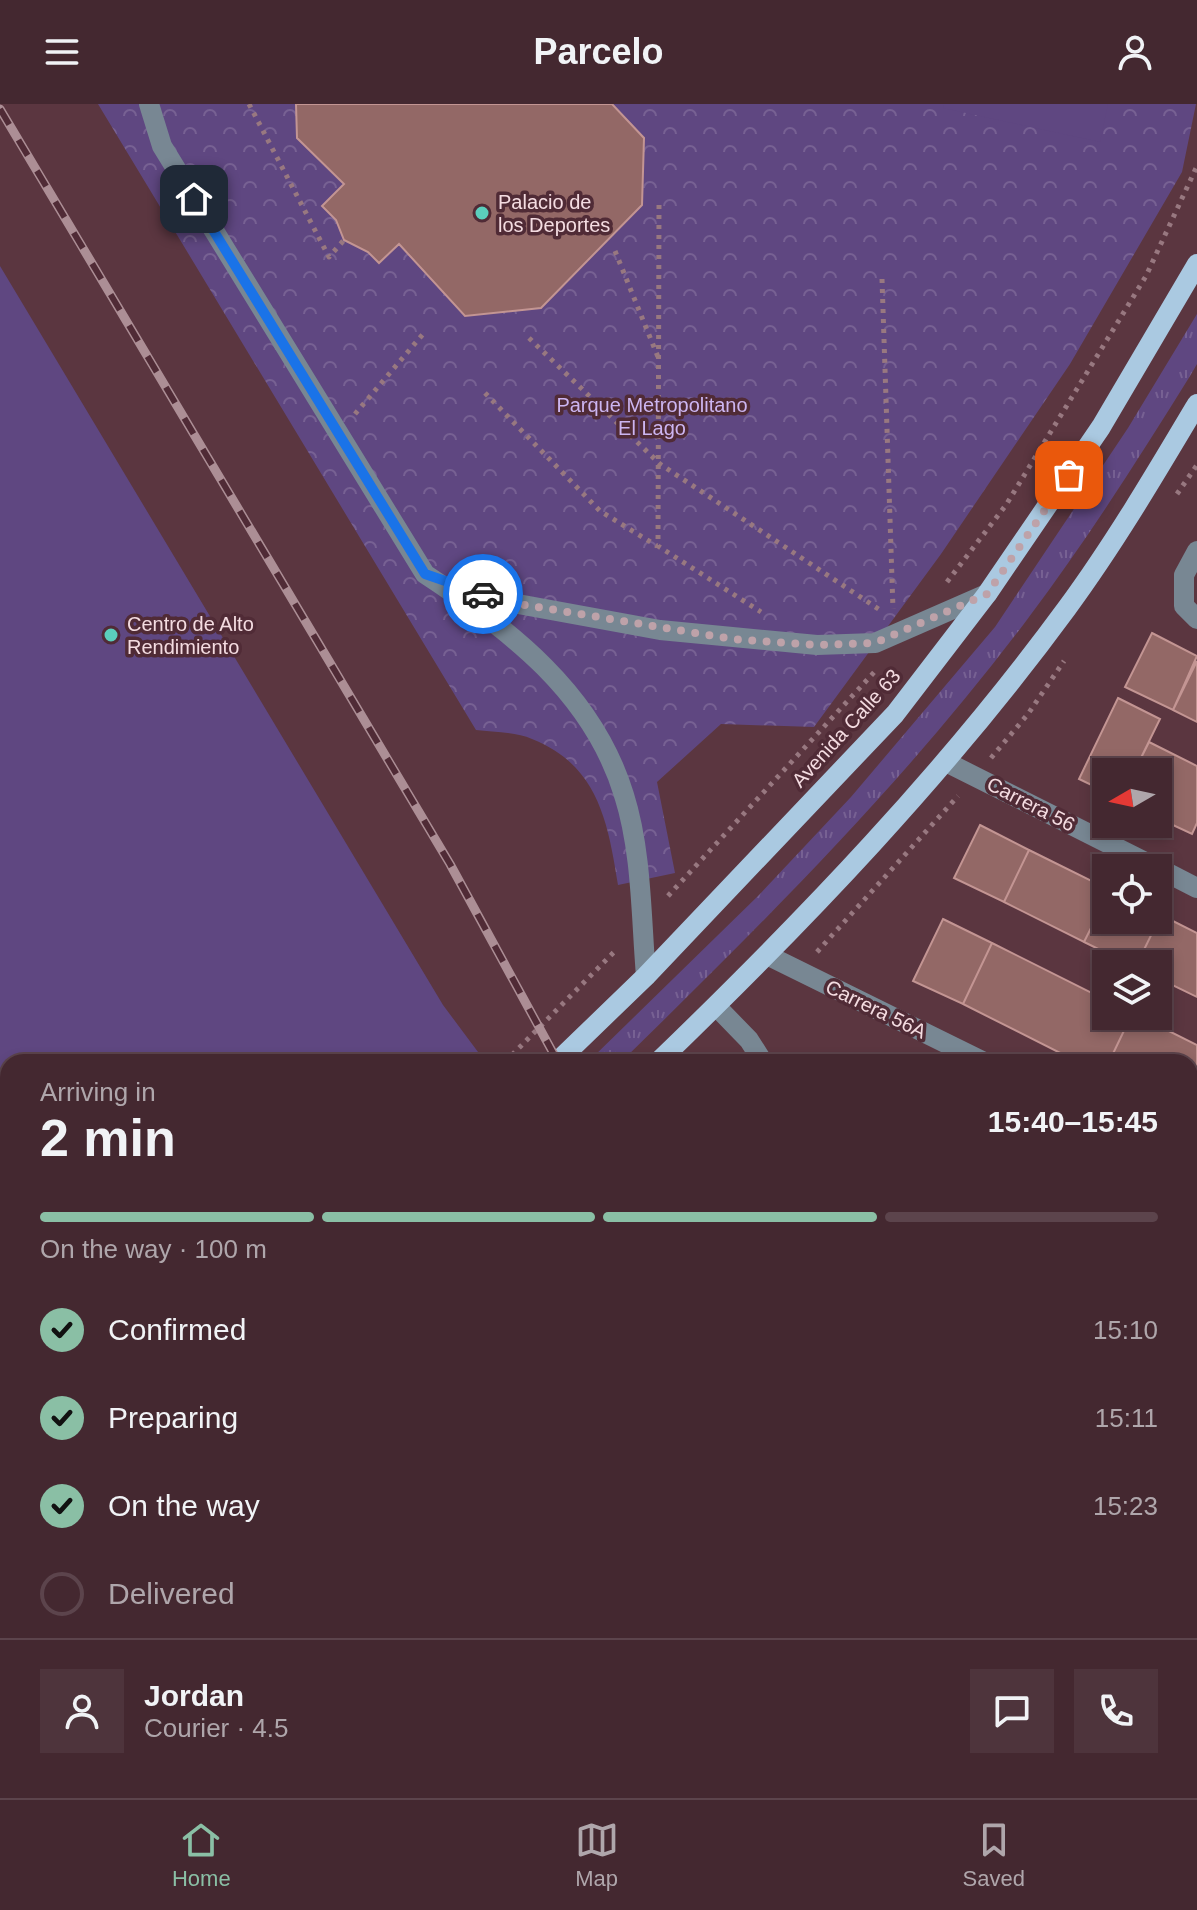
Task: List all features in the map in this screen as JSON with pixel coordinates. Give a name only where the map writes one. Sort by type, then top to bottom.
[{"type":"main road","name":"Avenida Calle 63","points":[[565,1054],[646,976],[895,714],[987,594],[1101,427],[1197,264]]},
{"type":"main road","points":[[666,1054],[769,956],[946,762],[1069,606],[1197,404]]},
{"type":"street","points":[[149,104],[162,146],[425,574],[493,619],[529,648],[563,685],[606,746],[625,797],[635,854],[646,976]]},
{"type":"street","points":[[1197,551],[1184,575],[1184,606],[1197,619]]},
{"type":"street","points":[[425,574],[507,602],[660,630],[817,645],[875,643],[987,594]]},
{"type":"street","name":"Carrera 56","points":[[946,762],[1130,854]]},
{"type":"street","name":"Carrera 56","points":[[1172,875],[1197,888]]},
{"type":"street","name":"Carrera 56A","points":[[769,956],[968,1054]]},
{"type":"street","points":[[716,1006],[739,1028],[757,1054]]},
{"type":"street","points":[[678,1054],[680,1041]]},
{"type":"path","points":[[249,104],[329,257],[344,240]]},
{"type":"path","points":[[658,546],[659,205]]},
{"type":"path","points":[[615,251],[659,361]]},
{"type":"path","points":[[882,279],[894,619]]},
{"type":"path","points":[[338,433],[423,334]]},
{"type":"path","points":[[529,338],[660,464],[894,619]]},
{"type":"path","points":[[485,393],[600,511],[770,618]]},
{"type":"path","points":[[880,621],[894,619]]},
{"type":"green space","name":"Parque Metropolitano El Lago","points":[[98,104],[1196,104],[1182,172],[1070,364],[941,554],[814,727],[721,724],[657,782],[675,873],[618,885],[604,818],[586,780],[572,764],[554,750],[526,737],[476,730]]},
{"type":"green space","points":[[944,104],[1108,104],[1100,142],[943,108]]},
{"type":"green space","name":"Centro de Alto Rendimiento","points":[[0,266],[443,1005],[480,1054],[0,1054]]},
{"type":"green space","points":[[1197,314],[1197,364],[1190,376],[1071,558],[983,677],[834,847],[629,1054],[596,1054],[759,895],[851,797],[995,627],[1128,428]]},
{"type":"building","name":"Palacio de los Deportes","points":[[296,104],[612,104],[644,138],[642,205],[541,308],[465,316],[399,244],[379,263],[368,252],[344,240],[336,220],[322,206],[344,184],[297,138]]},
{"type":"building","points":[[1152,633],[1197,656],[1173,710],[1125,687]]},
{"type":"building","points":[[1197,661],[1197,722],[1173,710]]},
{"type":"building","points":[[1118,698],[1160,719],[1141,758],[1092,758],[1092,785],[1079,779]]},
{"type":"building","points":[[1149,742],[1197,766],[1197,823],[1192,834],[1172,825],[1172,758],[1141,758]]},
{"type":"building","points":[[980,825],[1029,850],[1004,902],[954,878]]},
{"type":"building","points":[[1029,850],[1092,881],[1092,926],[1084,942],[1004,902]]},
{"type":"building","points":[[943,919],[992,943],[963,1004],[913,981]]},
{"type":"building","points":[[1172,920],[1197,933],[1197,997],[1172,985],[1172,950],[1144,950],[1152,934],[1172,934]]},
{"type":"building","points":[[1092,926],[1092,934],[1152,934],[1144,950],[1100,950],[1084,942]]},
{"type":"building","points":[[992,943],[1092,993],[1092,1030],[1124,1030],[1113,1054],[1062,1054],[963,1004]]},
{"type":"building","points":[[1124,1030],[1167,1030],[1197,1045],[1197,1054],[1113,1054]]},
{"type":"railway","points":[[0,109],[450,864],[554,1054]]},
{"type":"way so far","points":[[483,594],[507,602],[660,630],[732,639],[817,645],[875,643],[987,594],[1069,475]]},
{"type":"place","name":"Palacio de los Deportes","points":[[482,213]]},
{"type":"place","name":"Centro de Alto Rendimiento","points":[[111,635]]},
{"type":"route","points":[[194,199],[425,574],[483,594]]}]
